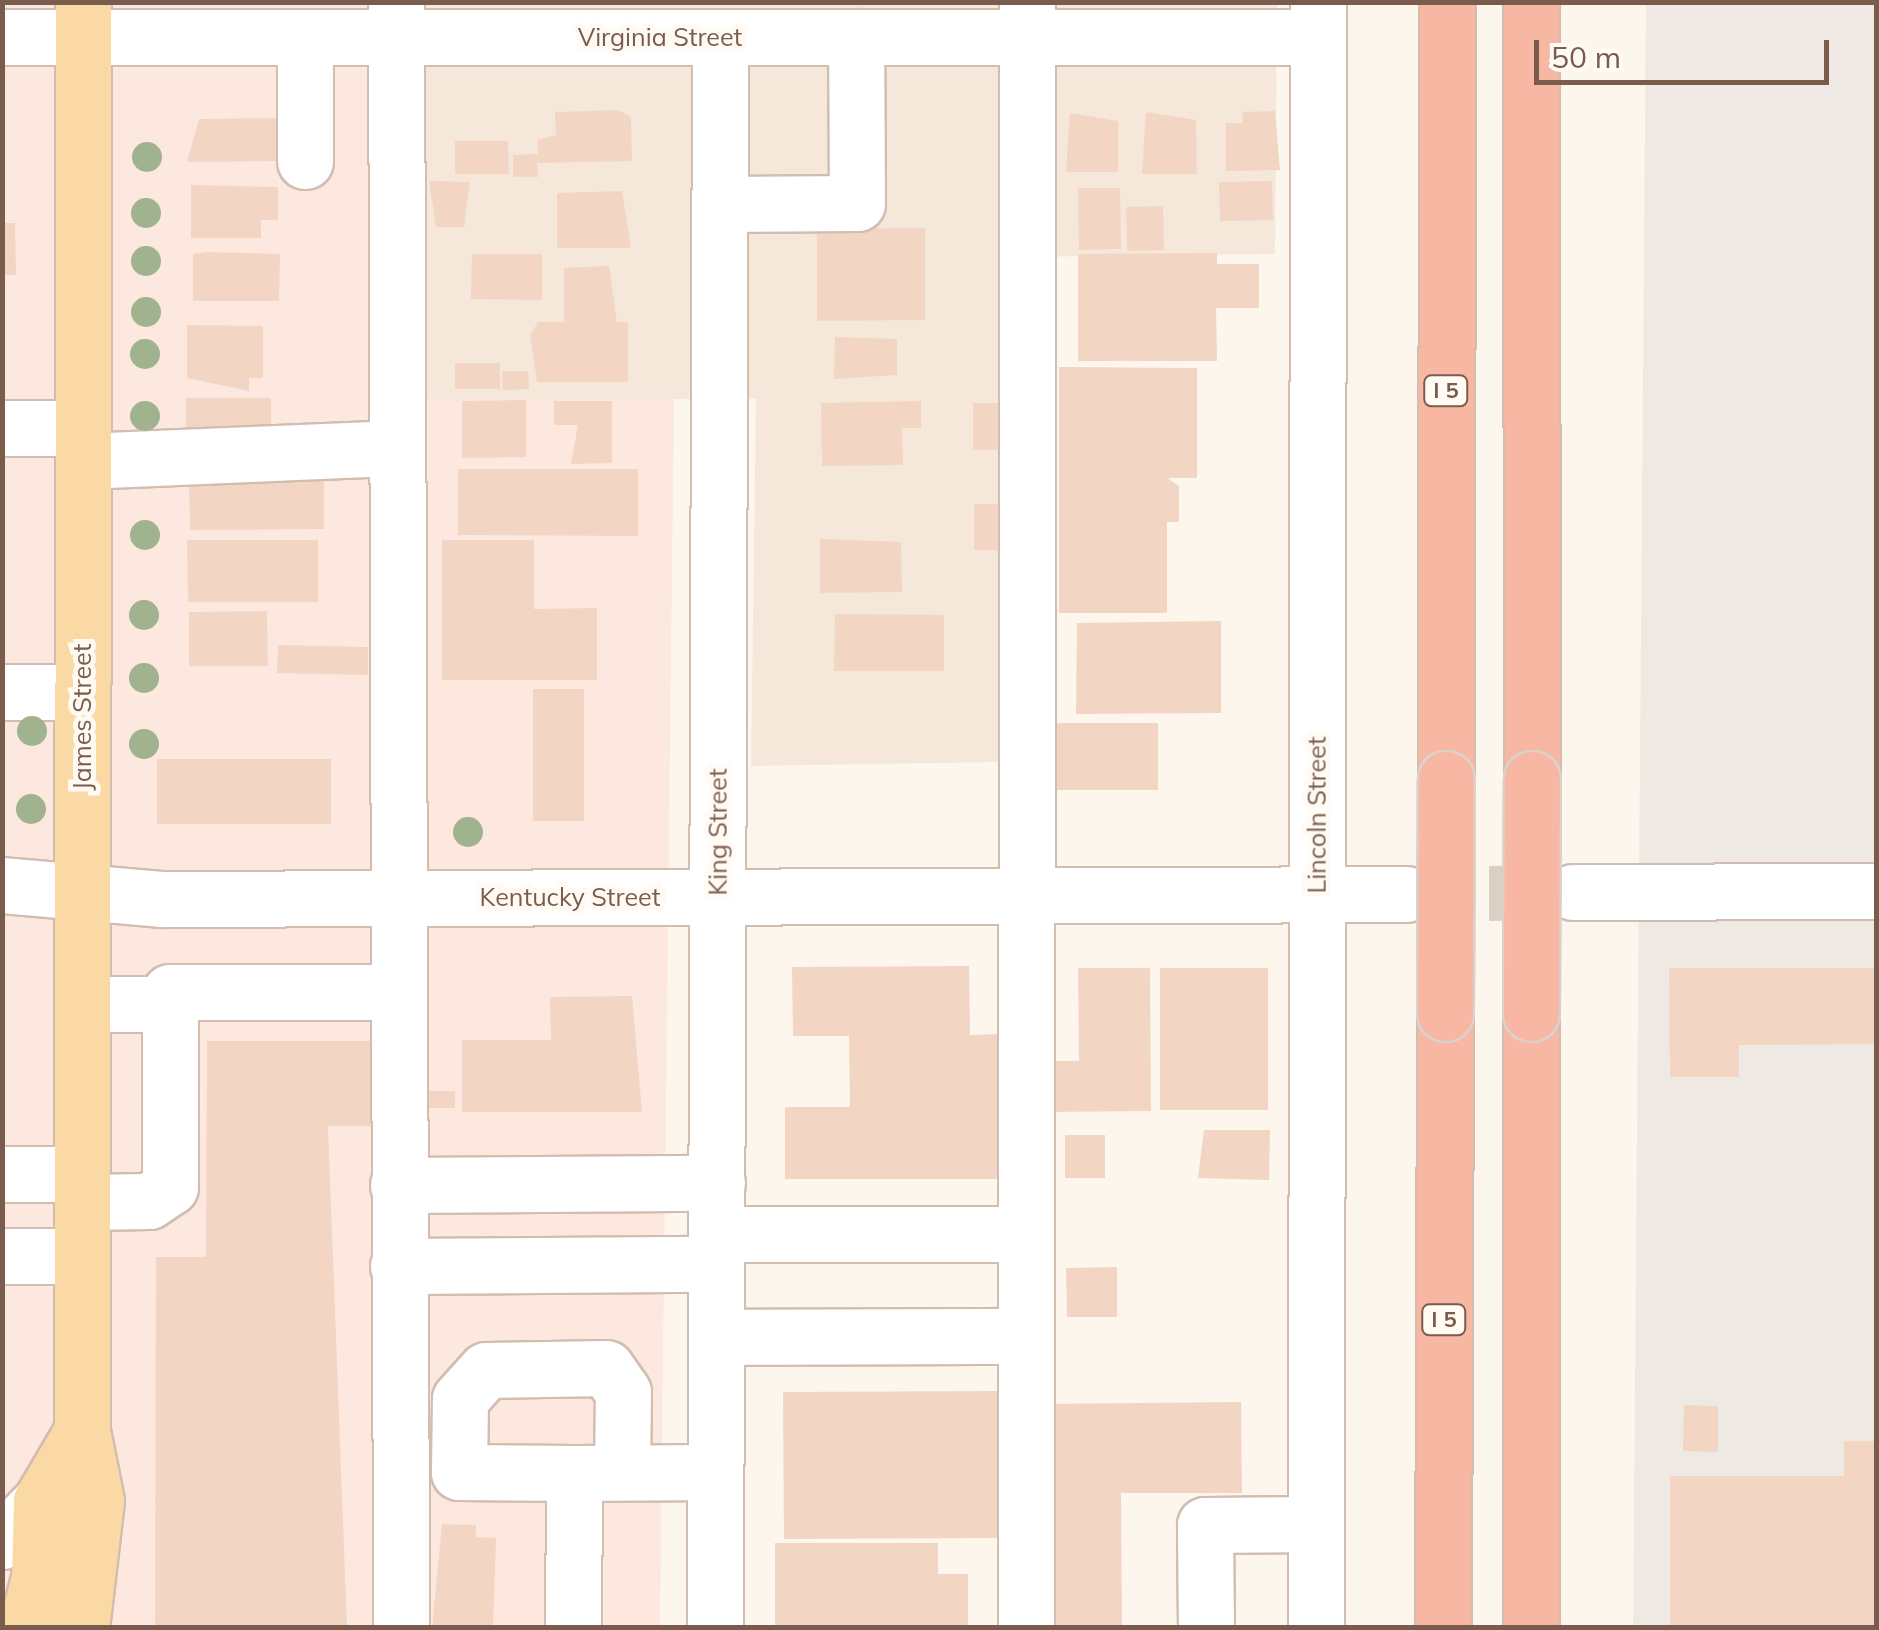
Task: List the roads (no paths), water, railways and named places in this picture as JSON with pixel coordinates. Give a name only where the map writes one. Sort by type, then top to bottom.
[{"type":"highway","name":"I 5","points":[[1443,1628],[1446,2]]},
{"type":"highway","points":[[1531,2],[1531,1628]]},
{"type":"main road","name":"James Street","points":[[81,1628],[96,1501],[82,1430],[83,20]]},
{"type":"main road","points":[[26,1628],[39,1578],[41,1500],[82,1430]]},
{"type":"street","name":"Virginia Street","points":[[2,37],[83,20],[305,37],[396,20],[704,26],[856,37],[1027,20],[1318,20]]},
{"type":"street","points":[[396,20],[401,1628]]},
{"type":"street","points":[[1026,1628],[1027,20]]},
{"type":"street","name":"Lincoln Street","points":[[1316,1628],[1318,20]]},
{"type":"street","name":"King Street","points":[[704,26],[720,204],[715,1628]]},
{"type":"street","points":[[305,37],[305,161]]},
{"type":"street","points":[[720,204],[857,203],[856,37]]},
{"type":"street","points":[[2,428],[83,444],[397,448]]},
{"type":"street","points":[[2,692],[82,692]]},
{"type":"street","name":"Kentucky Street","points":[[2,885],[82,892],[396,898],[1406,894]]},
{"type":"street","points":[[1573,892],[1876,891]]},
{"type":"street","points":[[2,1174],[150,1201],[170,1187],[170,992],[397,992]]},
{"type":"street","points":[[82,1004],[170,1004]]},
{"type":"street","points":[[398,1185],[716,1227],[1026,1234]]},
{"type":"street","points":[[398,1266],[716,1227]]},
{"type":"street","points":[[2,1256],[82,1256]]},
{"type":"street","points":[[716,1337],[1026,1336]]},
{"type":"street","points":[[414,1628],[427,1616],[440,1378],[466,1343],[621,1344],[638,1355],[574,1628]]},
{"type":"street","points":[[613,1473],[715,1472]]},
{"type":"street","points":[[2,1541],[41,1500]]},
{"type":"street","points":[[1206,1628],[1205,1526],[1316,1524]]},
{"type":"tunnel","points":[[1406,894],[1573,892]]}]
